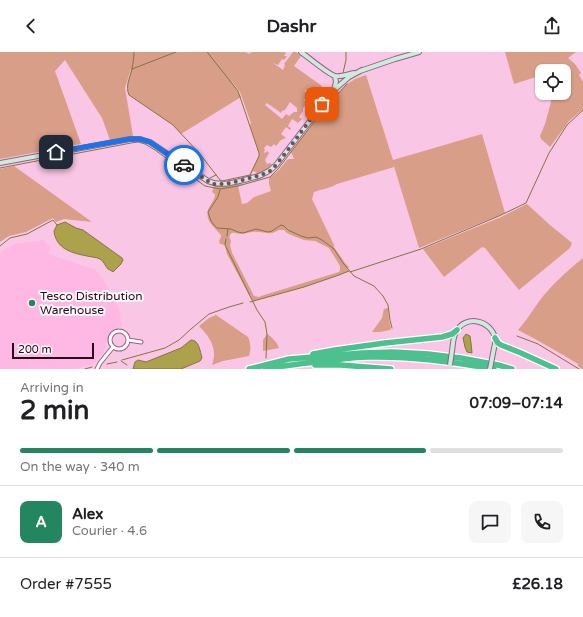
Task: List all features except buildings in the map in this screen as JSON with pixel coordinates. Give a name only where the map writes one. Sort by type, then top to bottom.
[{"type":"highway","points":[[249,369],[335,350],[442,337],[452,334],[457,330]]},
{"type":"highway","points":[[495,338],[501,345],[521,352],[556,369]]},
{"type":"highway","points":[[289,359],[393,352],[460,358],[512,369]]},
{"type":"highway","points":[[266,369],[288,365],[362,357],[427,359],[494,369]]},
{"type":"highway","points":[[276,367],[341,365],[391,369]]},
{"type":"main road","points":[[301,52],[335,76],[362,70],[419,52]]},
{"type":"main road","points":[[0,163],[130,139],[140,139],[150,142],[213,184],[231,183],[270,171],[333,91],[350,77],[362,70]]},
{"type":"main road","points":[[333,91],[336,82],[335,76]]},
{"type":"main road","points":[[450,367],[454,335],[463,324],[473,321],[480,322],[489,328],[495,338],[490,369]]},
{"type":"street","points":[[116,331],[124,332],[128,337],[124,348],[119,349],[113,347],[109,340],[111,334],[116,331]]},
{"type":"street","points":[[128,340],[141,342]]},
{"type":"street","points":[[97,369],[113,347]]},
{"type":"shaded area","points":[[0,52],[207,52],[208,54],[208,52],[245,52],[250,54],[251,52],[284,52],[286,53],[284,56],[287,56],[284,60],[282,59],[278,65],[273,63],[283,70],[284,64],[293,52],[296,52],[301,56],[294,66],[322,86],[317,92],[310,87],[308,90],[305,90],[305,92],[312,98],[309,102],[305,99],[304,100],[308,103],[303,108],[303,111],[299,117],[302,119],[298,123],[292,119],[288,126],[291,128],[290,130],[286,127],[281,134],[286,138],[281,140],[276,146],[274,144],[271,147],[267,145],[264,148],[265,153],[267,151],[269,153],[265,160],[267,164],[270,163],[273,165],[259,174],[253,171],[251,174],[252,175],[249,176],[259,153],[250,125],[251,123],[240,92],[229,78],[241,97],[181,134],[173,125],[129,95],[127,86],[131,69],[125,88],[133,136],[110,140],[102,118],[65,60],[55,71],[81,144],[0,159]],"holes":[[[290,102],[297,108],[297,112],[294,112],[289,116],[286,114],[282,119],[265,105],[267,103],[281,113]]]},
{"type":"shaded area","points":[[505,52],[576,52],[568,58],[575,64],[581,73],[579,75],[583,82],[583,109],[569,121],[550,147],[541,139],[540,136],[545,124],[551,100],[571,100],[571,64],[535,64],[535,77],[514,84]]},
{"type":"shaded area","points":[[366,75],[393,160],[482,134],[505,213],[419,248],[393,163],[394,167],[314,192],[312,199],[334,247],[349,267],[347,269],[349,271],[304,287],[253,301],[227,254],[225,245],[220,244],[219,241],[221,235],[208,218],[208,210],[215,196],[212,192],[214,186],[241,182],[242,185],[238,186],[242,204],[247,203],[254,197],[271,191],[269,178],[279,170],[287,160],[294,159],[291,152],[324,109],[347,84]],"holes":[[[284,230],[291,235],[304,240],[315,241],[329,248],[340,266],[340,270],[339,272],[259,297],[254,296],[232,253],[230,235],[233,233],[271,233]]]},
{"type":"shaded area","points":[[14,166],[92,222],[64,219],[56,222],[53,218],[26,232],[9,236],[0,242],[0,169]]},
{"type":"shaded area","points":[[527,204],[572,243],[570,248],[519,290],[485,248],[482,247],[444,277],[423,249],[501,217]]},
{"type":"shaded area","points":[[65,222],[83,230],[122,258],[123,260],[121,264],[113,272],[108,269],[100,259],[70,252],[61,246],[55,237],[54,231],[57,225]]},
{"type":"shaded area","points":[[43,240],[50,247],[48,254],[96,270],[105,282],[119,309],[122,326],[110,332],[104,351],[93,364],[74,369],[0,369],[0,252],[15,244]]},
{"type":"shaded area","points":[[583,258],[582,369],[578,366],[578,364],[518,330],[549,290],[563,275]]},
{"type":"shaded area","points":[[388,308],[391,329],[380,332],[372,332],[382,318],[384,309]]},
{"type":"shaded area","points":[[216,315],[248,337],[250,342],[249,356],[223,361],[212,365],[214,354],[212,344],[207,334],[199,326],[209,318]]},
{"type":"shaded area","points":[[267,334],[274,340],[279,348],[263,351],[263,340]]},
{"type":"shaded area","points":[[466,334],[470,336],[472,353],[467,352],[465,347],[463,338]]},
{"type":"shaded area","points":[[191,340],[194,340],[199,346],[202,358],[200,361],[181,369],[133,369],[135,362],[138,360],[146,362],[181,348]]},
{"type":"waterway","points":[[134,52],[128,85],[129,95],[173,125],[200,154],[220,180],[222,181],[250,175],[259,153],[238,91],[207,52]]},
{"type":"waterway","points":[[132,69],[176,52]]},
{"type":"waterway","points":[[343,73],[346,52]]},
{"type":"waterway","points":[[0,168],[138,142],[155,150],[205,186],[220,189],[238,186],[270,177],[278,169],[324,109],[347,84]]},
{"type":"waterway","points":[[350,272],[421,249],[526,203],[549,153],[567,125],[583,110]]},
{"type":"waterway","points":[[208,179],[216,175]]},
{"type":"waterway","points":[[220,190],[218,197],[208,212],[211,221],[217,228],[231,229],[243,233],[256,229],[268,232],[281,225],[301,236],[308,238],[316,237],[322,240],[334,249],[354,276],[374,286],[383,296],[388,305],[392,328]]},
{"type":"waterway","points":[[0,246],[10,238],[27,234],[53,220],[57,225]]},
{"type":"waterway","points":[[227,236],[228,229]]},
{"type":"waterway","points":[[226,239],[225,245],[257,310],[265,322],[267,334],[266,358]]},
{"type":"waterway","points":[[250,302],[304,287],[349,271]]},
{"type":"waterway","points":[[122,360],[165,348],[179,340],[209,314],[243,303]]},
{"type":"waterway","points":[[517,336],[538,344],[579,369]]},
{"type":"waterway","points":[[121,361],[127,365]]},
{"type":"waterway","points":[[107,364],[117,362]]},
{"type":"waterway","points":[[85,369],[92,367]]},
{"type":"way so far","points":[[184,165],[213,184],[231,183],[261,175],[270,171],[276,165],[322,104]]},
{"type":"place","name":"Tesco Distribution Warehouse","points":[[32,303]]},
{"type":"route","points":[[56,152],[130,139],[140,139],[150,142],[184,165]]}]
